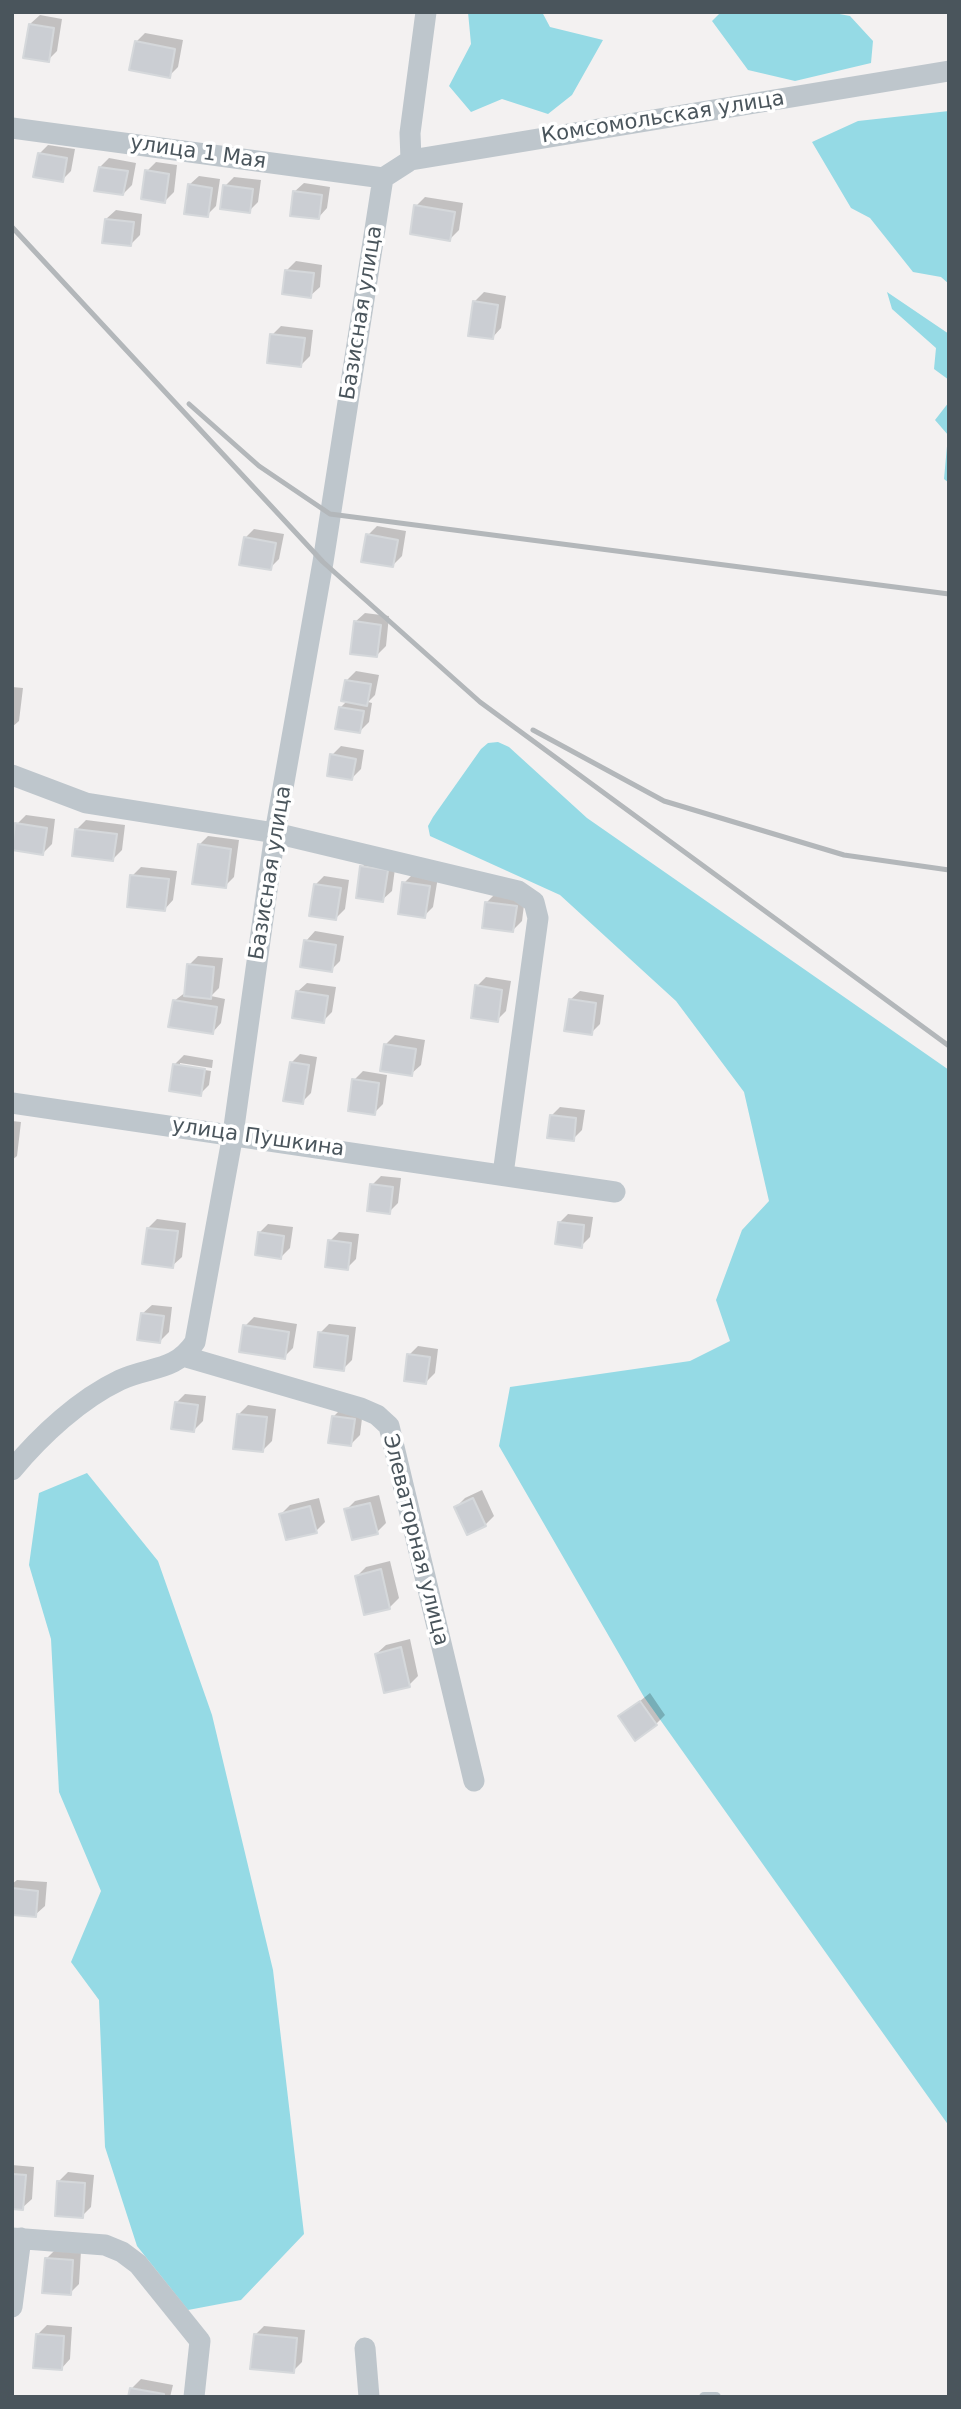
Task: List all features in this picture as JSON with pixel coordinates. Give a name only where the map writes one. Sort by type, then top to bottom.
[{"type":"street","points":[[411,160],[410,133],[426,12]]},
{"type":"street","name":"Комсомольская улица","points":[[383,178],[411,160],[949,71]]},
{"type":"street","name":"улица 1 Мая","points":[[12,128],[383,178]]},
{"type":"street","name":"Базисная улица","points":[[186,1357],[195,1342],[203,1311],[233,1134],[275,833],[323,562],[383,178]]},
{"type":"street","points":[[12,775],[86,803],[275,833],[518,891],[534,902],[538,918],[503,1174]]},
{"type":"street","name":"улица Пушкина","points":[[12,1104],[233,1134],[615,1192]]},
{"type":"street","points":[[12,1470],[57,1424],[90,1398],[122,1379],[165,1367],[186,1357]]},
{"type":"street","name":"Элеваторная улица","points":[[186,1357],[362,1408],[389,1426],[474,1781]]},
{"type":"street","points":[[12,2307],[16,2238],[105,2245],[122,2252],[138,2264],[200,2341],[194,2397]]},
{"type":"street","points":[[365,2348],[369,2397]]},
{"type":"lane","points":[[704,2397],[716,2397]]},
{"type":"water","points":[[468,12],[542,12],[550,27],[603,40],[572,95],[548,114],[502,99],[471,112],[449,86],[471,44]]},
{"type":"water","points":[[721,12],[829,12],[850,16],[873,41],[871,63],[795,81],[748,70],[712,21]]},
{"type":"water","points":[[949,111],[949,284],[941,277],[913,272],[870,218],[851,208],[812,142],[858,121]]},
{"type":"water","points":[[887,292],[949,334],[949,380],[934,369],[936,348],[892,309]]},
{"type":"water","points":[[949,402],[949,483],[944,479],[948,435],[935,420]]},
{"type":"water","points":[[498,742],[509,747],[587,818],[949,1070],[949,2126],[644,1697],[499,1446],[510,1387],[690,1361],[730,1341],[716,1300],[742,1230],[769,1201],[744,1092],[676,1001],[560,895],[430,836],[428,826],[433,817],[481,749],[488,743]]},
{"type":"water","points":[[87,1473],[158,1561],[212,1715],[273,1970],[304,2234],[241,2300],[188,2310],[137,2246],[105,2147],[99,2000],[71,1962],[101,1891],[59,1792],[51,1639],[29,1565],[39,1493]]},
{"type":"building","points":[[29,24],[54,28],[49,62],[23,58]]},
{"type":"building","points":[[135,41],[175,49],[170,78],[129,70]]},
{"type":"building","points":[[38,153],[67,158],[63,182],[33,177]]},
{"type":"building","points":[[99,167],[128,171],[123,195],[94,191]]},
{"type":"building","points":[[145,170],[169,174],[165,203],[141,199]]},
{"type":"building","points":[[188,184],[212,188],[208,217],[184,214]]},
{"type":"building","points":[[223,185],[253,189],[250,213],[220,209]]},
{"type":"building","points":[[293,191],[322,195],[319,219],[290,216]]},
{"type":"building","points":[[414,205],[455,212],[450,241],[410,234]]},
{"type":"building","points":[[105,219],[134,222],[131,246],[102,243]]},
{"type":"building","points":[[285,270],[314,273],[311,298],[282,294]]},
{"type":"building","points":[[473,301],[498,305],[493,339],[468,336]]},
{"type":"building","points":[[270,334],[305,338],[301,367],[267,363]]},
{"type":"building","points":[[366,534],[398,540],[393,567],[361,562]]},
{"type":"building","points":[[244,537],[276,543],[271,570],[239,565]]},
{"type":"building","points":[[354,621],[381,625],[377,657],[350,654]]},
{"type":"building","points":[[345,680],[371,684],[367,706],[341,701]]},
{"type":"building","points":[[339,707],[364,711],[360,733],[335,729]]},
{"type":"building","points":[[330,754],[356,759],[352,780],[327,776]]},
{"type":"building","points":[[15,823],[47,828],[43,855],[12,850]]},
{"type":"building","points":[[75,829],[117,834],[113,861],[72,856]]},
{"type":"building","points":[[198,844],[231,849],[226,888],[192,884]]},
{"type":"building","points":[[360,866],[388,870],[383,902],[356,898]]},
{"type":"building","points":[[130,875],[169,879],[165,911],[127,907]]},
{"type":"building","points":[[402,882],[430,886],[425,918],[398,914]]},
{"type":"building","points":[[314,884],[341,888],[336,920],[309,916]]},
{"type":"building","points":[[485,902],[517,906],[513,932],[482,928]]},
{"type":"building","points":[[304,940],[336,945],[332,972],[300,967]]},
{"type":"building","points":[[187,964],[214,967],[211,999],[184,996]]},
{"type":"building","points":[[475,985],[502,990],[498,1022],[471,1018]]},
{"type":"building","points":[[296,991],[328,996],[324,1023],[292,1018]]},
{"type":"building","points":[[569,999],[596,1003],[592,1035],[564,1031]]},
{"type":"building","points":[[173,1000],[217,1007],[213,1034],[168,1027]]},
{"type":"building","points":[[384,1044],[416,1049],[412,1076],[380,1071]]},
{"type":"building","points":[[290,1062],[309,1065],[303,1104],[283,1101]]},
{"type":"building","points":[[173,1064],[205,1069],[201,1096],[169,1091]]},
{"type":"building","points":[[352,1079],[379,1083],[375,1115],[348,1111]]},
{"type":"building","points":[[550,1115],[576,1118],[574,1141],[547,1138]]},
{"type":"building","points":[[370,1184],[393,1187],[390,1214],[367,1211]]},
{"type":"building","points":[[558,1222],[584,1225],[582,1248],[555,1244]]},
{"type":"building","points":[[147,1228],[178,1231],[173,1268],[142,1264]]},
{"type":"building","points":[[258,1232],[284,1236],[281,1259],[255,1255]]},
{"type":"building","points":[[328,1240],[351,1243],[348,1270],[325,1267]]},
{"type":"building","points":[[141,1313],[164,1316],[160,1343],[137,1340]]},
{"type":"building","points":[[243,1325],[289,1332],[285,1359],[239,1352]]},
{"type":"building","points":[[318,1332],[348,1336],[344,1371],[314,1367]]},
{"type":"building","points":[[407,1354],[430,1357],[426,1384],[404,1381]]},
{"type":"building","points":[[175,1402],[198,1405],[194,1432],[171,1429]]},
{"type":"building","points":[[237,1414],[267,1417],[263,1452],[233,1449]]},
{"type":"building","points":[[332,1416],[355,1419],[351,1446],[328,1443]]},
{"type":"building","points":[[473,1498],[486,1526],[467,1535],[454,1507]]},
{"type":"building","points":[[370,1503],[378,1534],[352,1540],[344,1509]]},
{"type":"building","points":[[310,1506],[317,1533],[286,1540],[279,1514]]},
{"type":"building","points":[[381,1569],[390,1609],[364,1615],[355,1576]]},
{"type":"building","points":[[401,1647],[410,1687],[384,1693],[375,1654]]},
{"type":"building","points":[[640,1701],[657,1725],[635,1741],[618,1716]]},
{"type":"building","points":[[12,1888],[38,1891],[36,1917],[12,1915]]},
{"type":"building","points":[[12,2174],[26,2175],[23,2210],[12,2209]]},
{"type":"building","points":[[57,2181],[85,2183],[83,2218],[55,2216]]},
{"type":"building","points":[[45,2258],[73,2260],[71,2295],[42,2293]]},
{"type":"building","points":[[36,2334],[64,2336],[62,2370],[33,2368]]},
{"type":"building","points":[[254,2334],[297,2338],[294,2373],[250,2369]]},
{"type":"building","points":[[130,2388],[164,2394],[164,2397],[128,2397]]},
{"type":"railway","points":[[12,227],[323,562],[480,702],[949,1046]]},
{"type":"railway","points":[[189,404],[259,466],[330,514],[949,594]]},
{"type":"railway","points":[[533,730],[664,801],[844,855],[949,870]]}]
